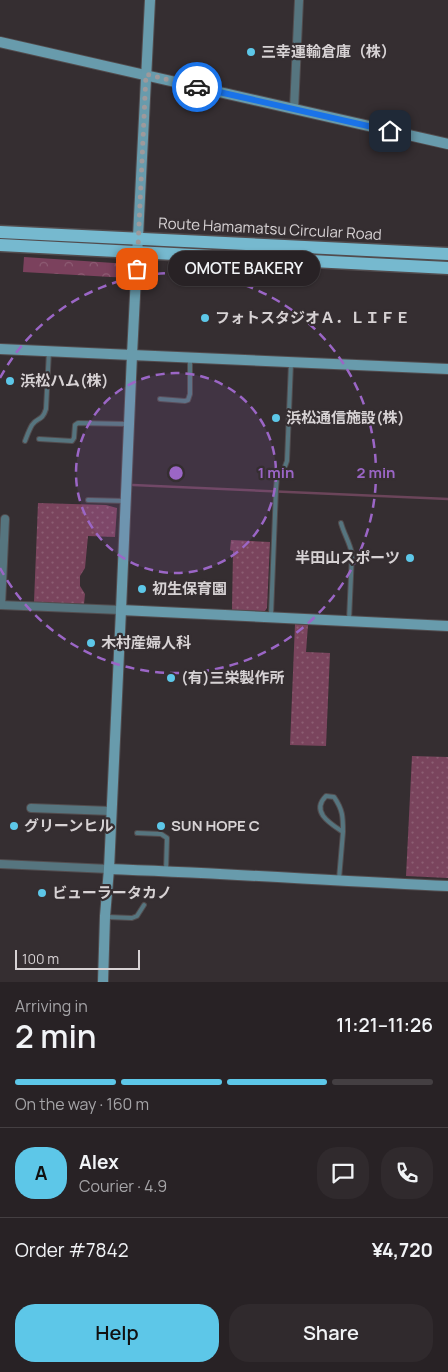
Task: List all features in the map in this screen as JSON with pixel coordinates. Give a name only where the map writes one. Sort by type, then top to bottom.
[{"type":"main road","name":"Route Hamamatsu Circular Road","points":[[0,232],[448,254]]},
{"type":"main road","name":"Route Hamamatsu Circular Road","points":[[0,245],[448,268]]},
{"type":"street","points":[[103,982],[150,0]]},
{"type":"street","points":[[294,109],[299,0]]},
{"type":"street","points":[[0,42],[448,144]]},
{"type":"street","points":[[0,349],[448,369]]},
{"type":"street","points":[[5,520],[0,605],[448,626]]},
{"type":"street","points":[[32,808],[111,811]]},
{"type":"street","points":[[0,864],[448,886]]},
{"type":"lane","points":[[25,442],[34,422],[42,418],[46,409],[48,352]]},
{"type":"lane","points":[[160,399],[188,400],[190,358]]},
{"type":"lane","points":[[271,617],[277,477],[284,469],[287,461],[291,362]]},
{"type":"lane","points":[[39,439],[72,441],[75,425],[78,422],[129,424]]},
{"type":"lane","points":[[88,500],[126,501]]},
{"type":"lane","points":[[341,522],[352,554],[349,621]]},
{"type":"lane","points":[[339,881],[343,832],[343,812],[334,798],[326,796],[322,800],[320,807],[322,815],[328,822],[343,832]]},
{"type":"lane","points":[[137,833],[161,834],[168,838],[166,871]]},
{"type":"lane","points":[[105,916],[132,918],[137,916],[144,906]]},
{"type":"shaded area","points":[[38,503],[106,505],[117,508],[115,537],[88,536],[85,568],[80,576],[80,586],[85,594],[84,604],[34,602]]},
{"type":"shaded area","points":[[231,540],[270,542],[267,608],[265,611],[232,610],[233,551],[230,550]]},
{"type":"shaded area","points":[[295,624],[308,625],[306,652],[330,653],[326,746],[290,745]]},
{"type":"shaded area","points":[[412,756],[448,757],[448,878],[406,876]]},
{"type":"green space","points":[[24,257],[129,264],[129,278],[23,272]]},
{"type":"waterway","points":[[133,485],[448,499]]},
{"type":"way so far","points":[[137,269],[146,74],[197,87]]},
{"type":"place","name":"三幸運輸倉庫（株）","points":[[251,52]]},
{"type":"place","name":"OMOTE BAKERY","points":[[137,269]]},
{"type":"place","name":"フォトスタジオＡ．ＬＩＦＥ","points":[[205,318]]},
{"type":"place","name":"浜松ハム(株)","points":[[10,381]]},
{"type":"place","name":"浜松通信施設(株)","points":[[276,418]]},
{"type":"place","name":"半田山スポーツ","points":[[410,558]]},
{"type":"place","name":"初生保育園","points":[[142,589]]},
{"type":"place","name":"木村産婦人科","points":[[91,643]]},
{"type":"place","name":"(有)三栄製作所","points":[[171,678]]},
{"type":"place","name":"グリーンヒル","points":[[14,826]]},
{"type":"place","name":"SUN HOPE C","points":[[161,826]]},
{"type":"place","name":"ビューラータカノ","points":[[42,893]]},
{"type":"route","points":[[197,87],[390,131]]}]
